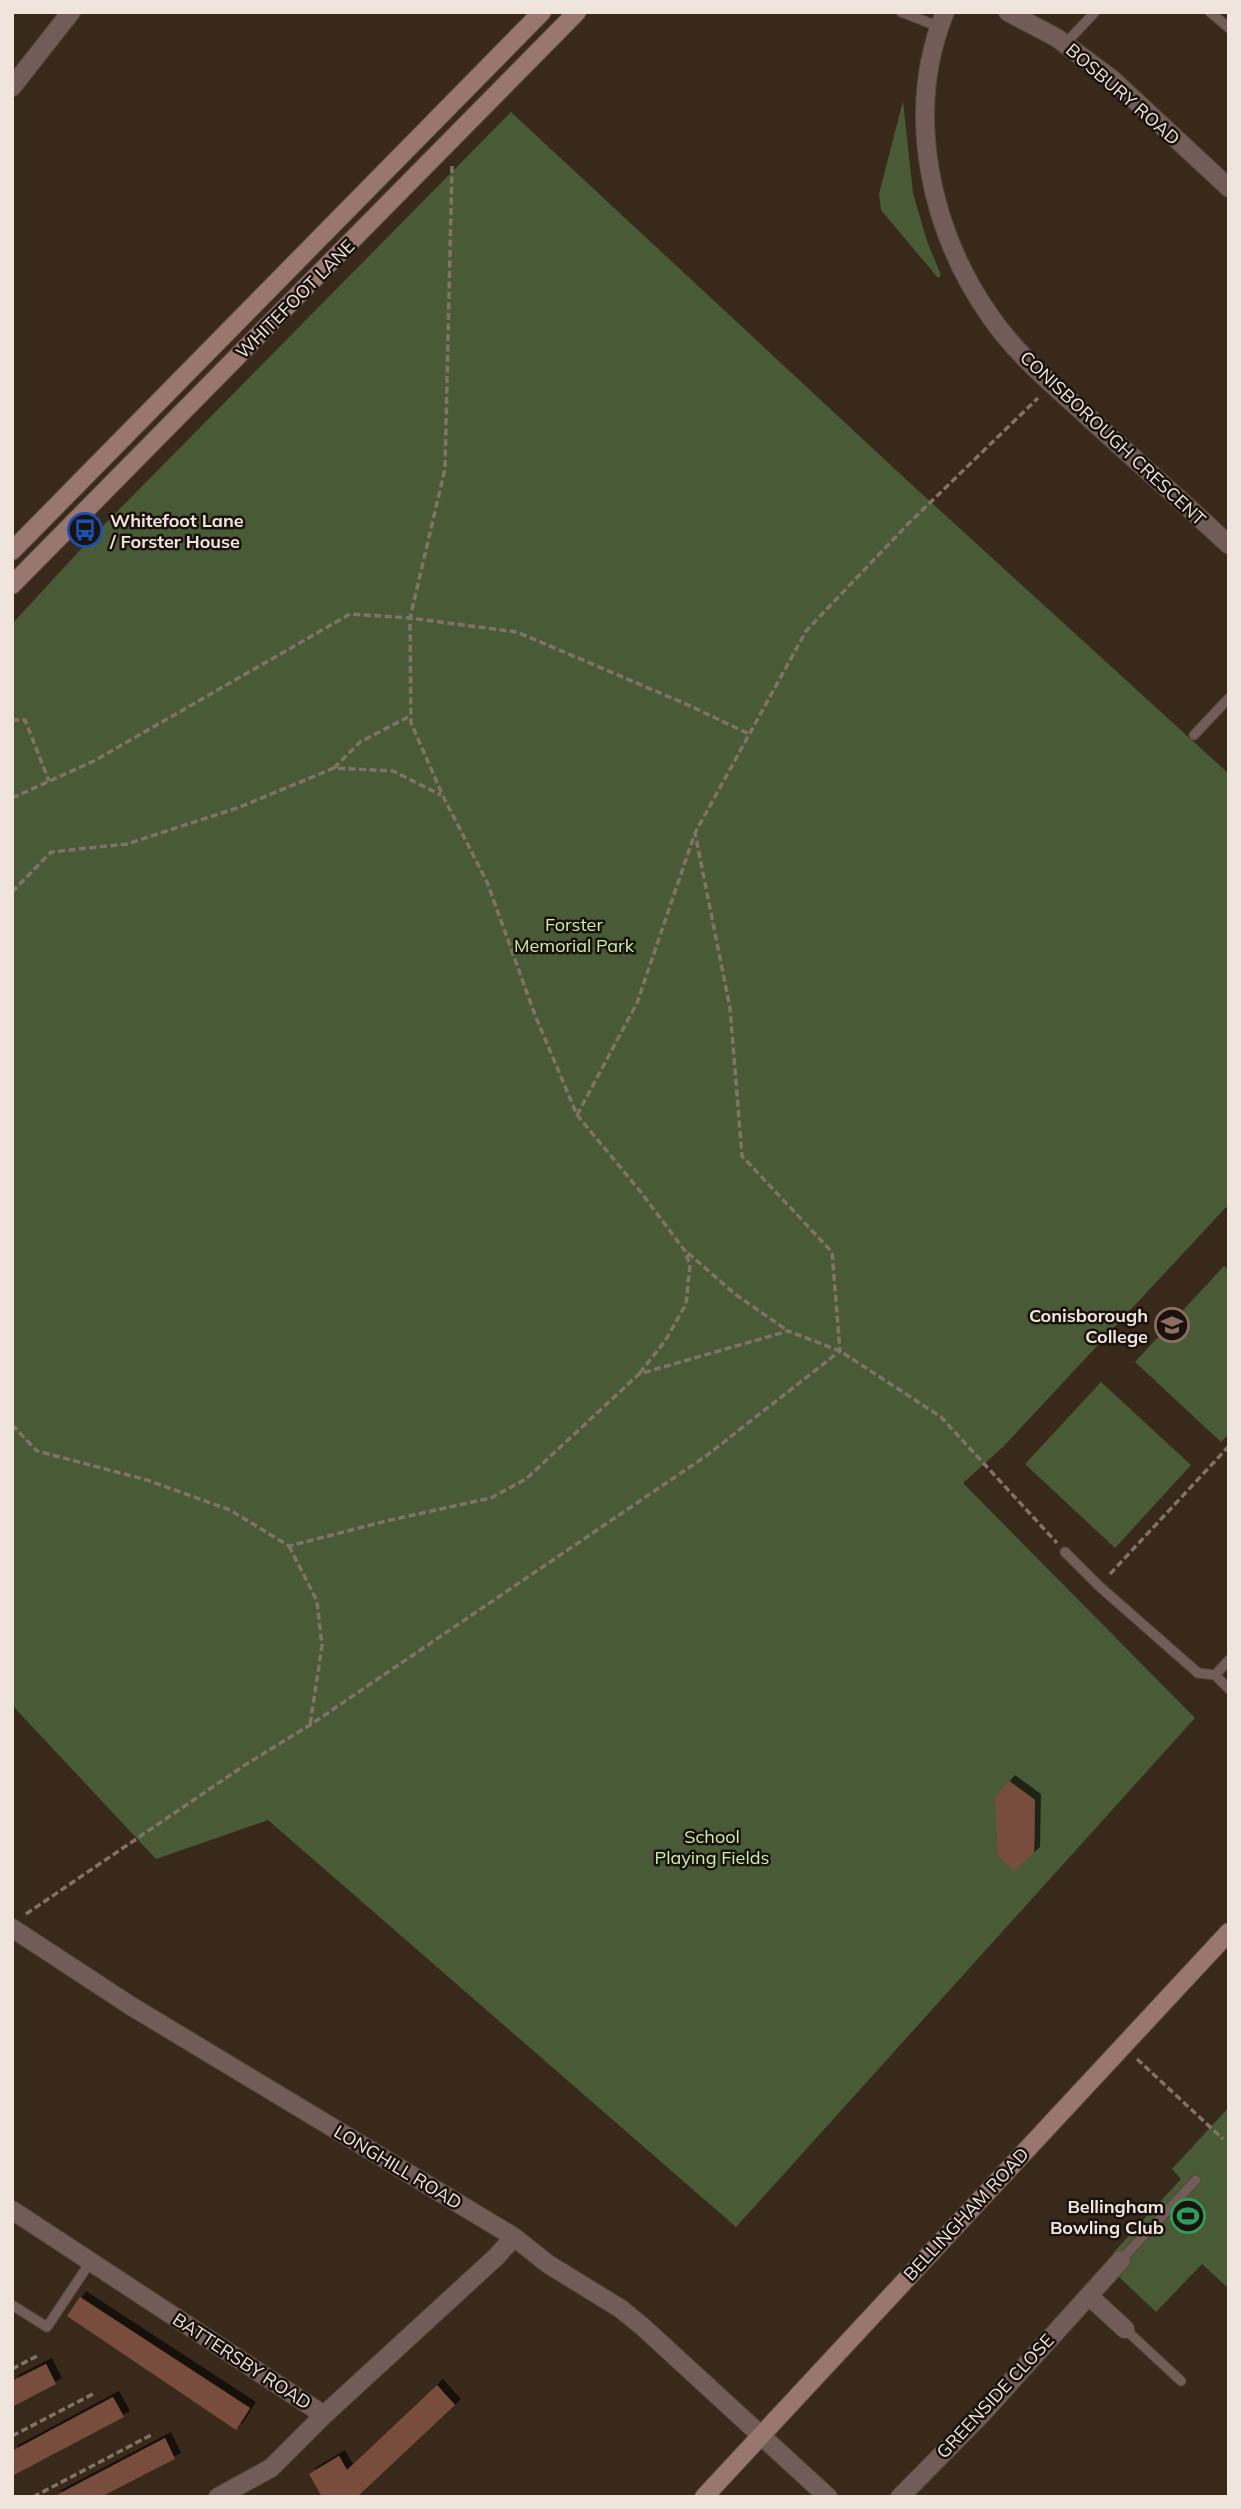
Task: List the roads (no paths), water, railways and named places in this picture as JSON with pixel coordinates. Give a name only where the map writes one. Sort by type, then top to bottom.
[{"type":"street","points":[[12,87],[71,12]]},
{"type":"street","name":"WHITEFOOT LANE","points":[[12,551],[542,12]]},
{"type":"street","name":"WHITEFOOT LANE","points":[[12,585],[577,12]]},
{"type":"street","name":"BOSBURY ROAD","points":[[1008,12],[1065,44],[1113,80],[1229,188]]},
{"type":"street","name":"CONISBOROUGH CRESCENT","points":[[943,20],[928,83],[925,116],[932,184],[955,254],[991,317],[1052,384],[1226,537]]},
{"type":"street","name":"LONGHILL ROAD","points":[[18,1922],[142,2012],[514,2237],[548,2264],[621,2309],[828,2497]]},
{"type":"street","name":"BELLINGHAM ROAD","points":[[704,2497],[1229,1932]]},
{"type":"street","name":"BATTERSBY ROAD","points":[[12,2210],[324,2415],[496,2257],[514,2237]]},
{"type":"street","name":"GREENSIDE CLOSE","points":[[900,2497],[980,2416],[1121,2260]]},
{"type":"street","points":[[1089,2296],[1125,2329]]},
{"type":"street","points":[[218,2497],[271,2468],[324,2415]]},
{"type":"lane","points":[[901,12],[943,20]]},
{"type":"lane","points":[[1065,44],[1095,12]]},
{"type":"lane","points":[[1210,12],[1229,28]]},
{"type":"lane","points":[[227,333],[245,350]]},
{"type":"lane","points":[[1194,735],[1229,698]]},
{"type":"lane","points":[[1065,1552],[1099,1586],[1198,1673],[1215,1675],[1229,1689]]},
{"type":"lane","points":[[1215,1675],[1229,1660]]},
{"type":"lane","points":[[1121,2260],[1196,2180]]},
{"type":"lane","points":[[12,2305],[47,2328],[92,2261]]},
{"type":"lane","points":[[1125,2329],[1181,2381]]},
{"type":"place","name":"Whitefoot Lane / Forster House","points":[[85,530]]},
{"type":"place","name":"Conisborough College","points":[[1172,1325]]},
{"type":"place","name":"Bellingham Bowling Club","points":[[1188,2216]]},
{"type":"park label","name":"Forster Memorial Park","points":[[574,934]]},
{"type":"park label","name":"School Playing Fields","points":[[712,1846]]}]
